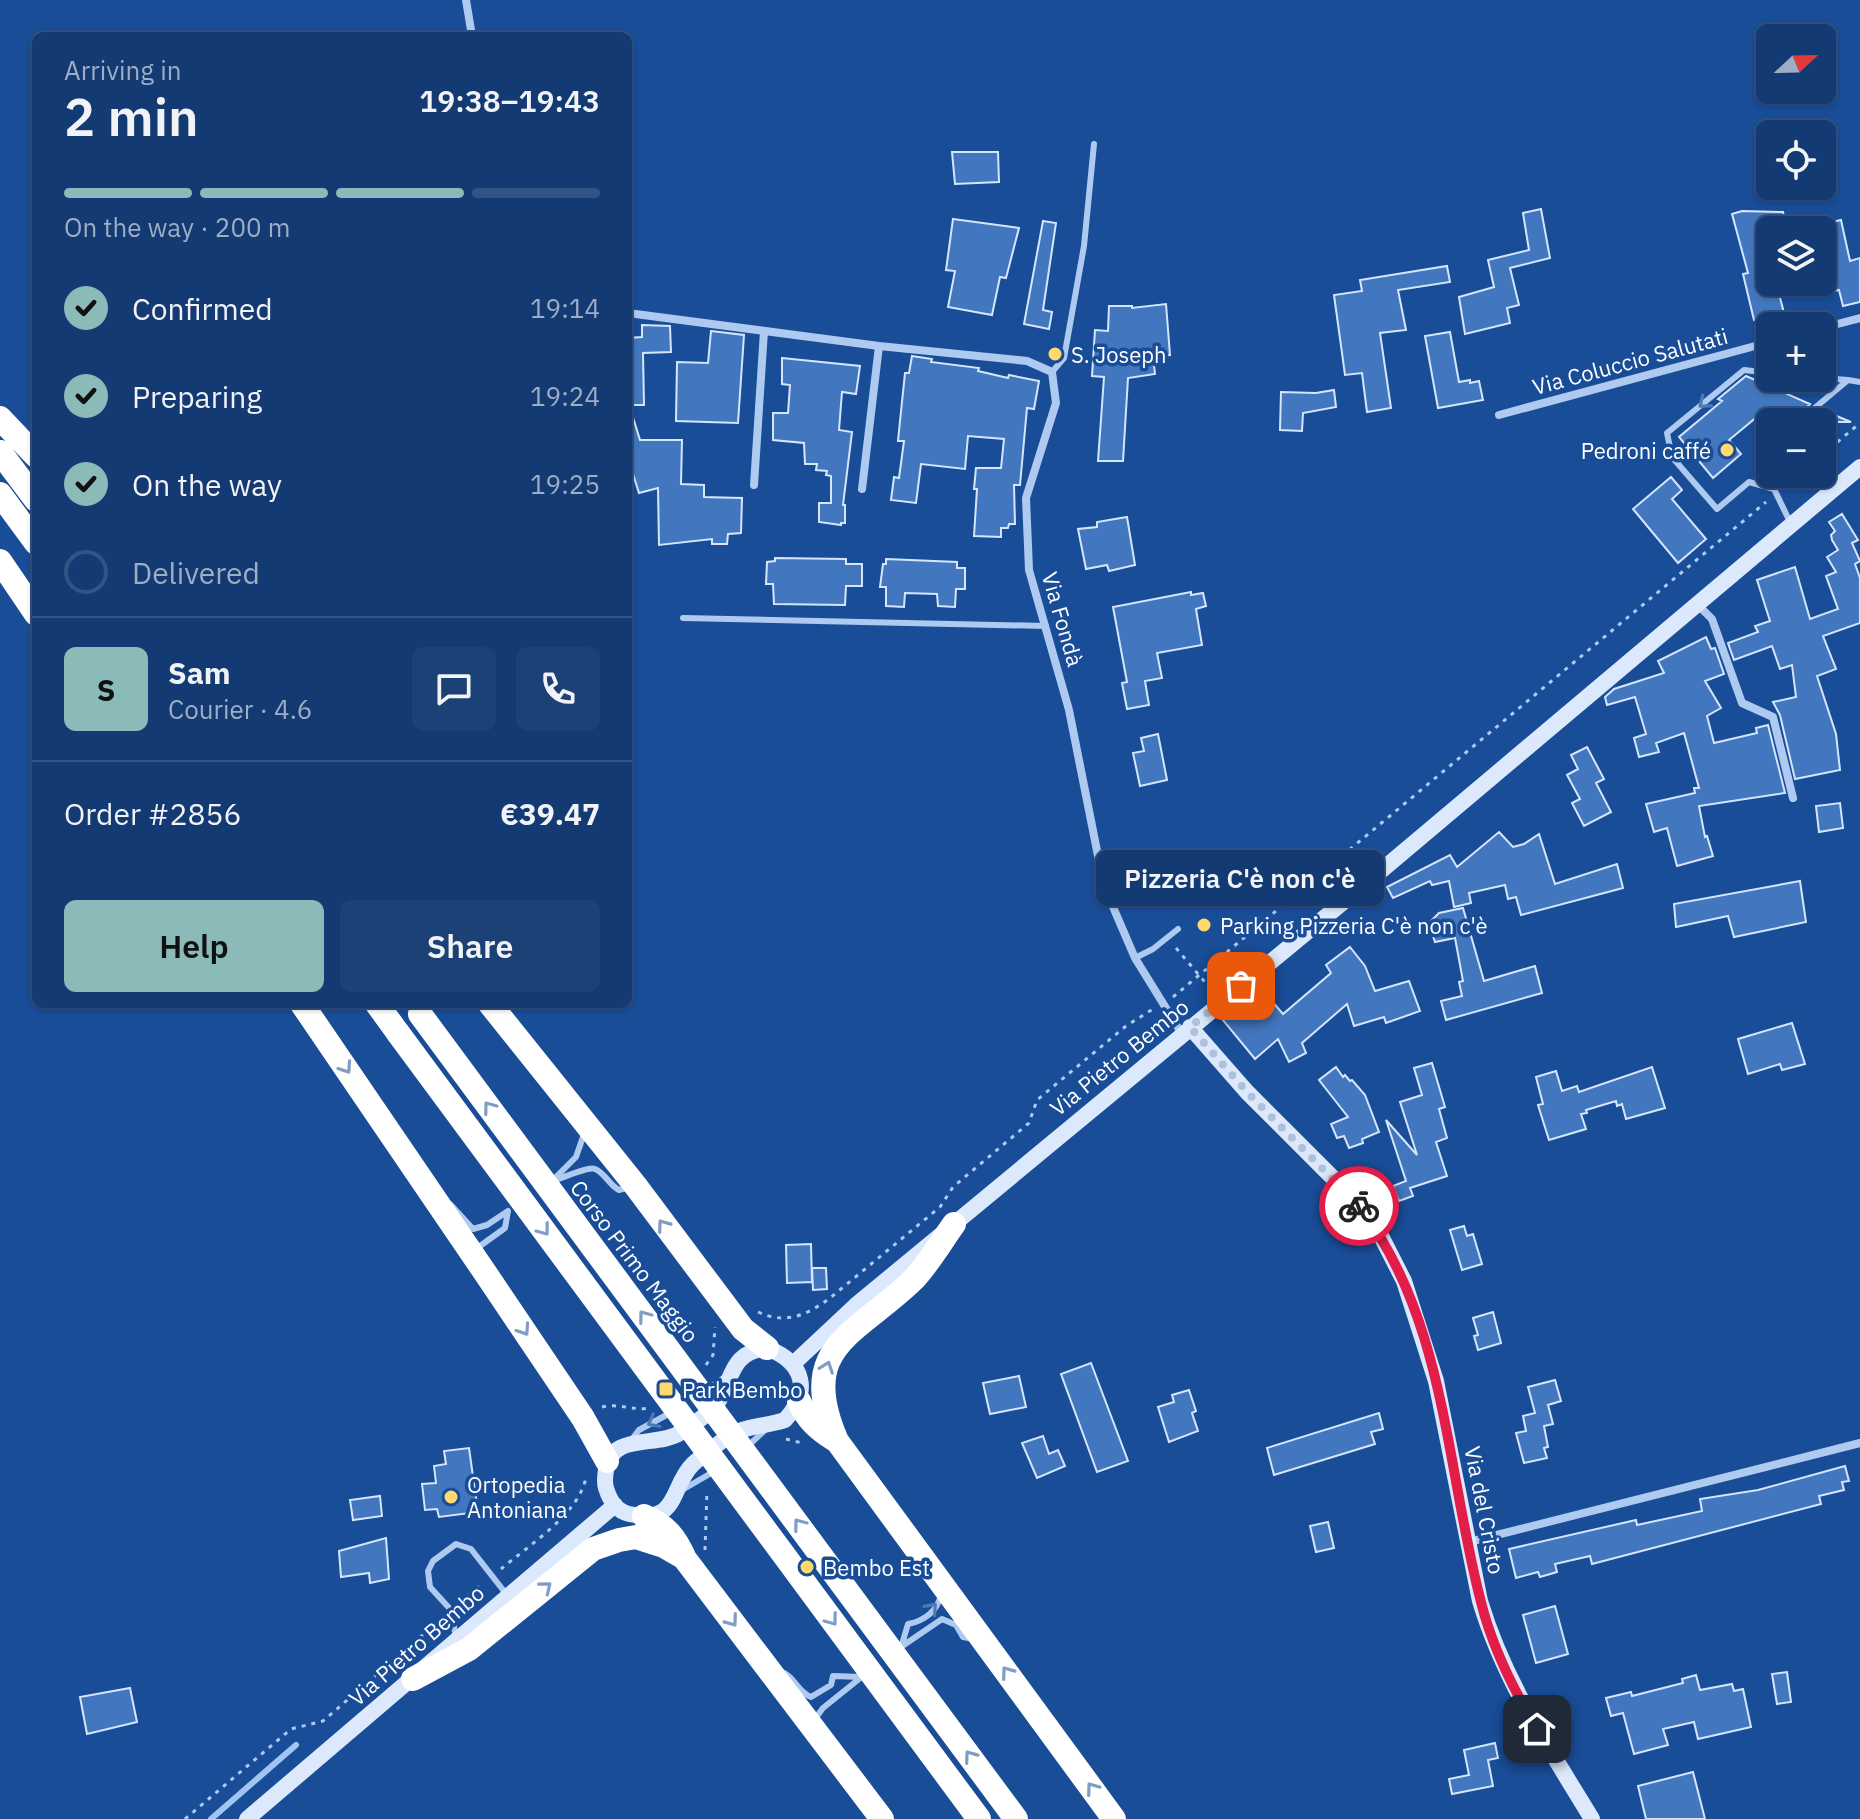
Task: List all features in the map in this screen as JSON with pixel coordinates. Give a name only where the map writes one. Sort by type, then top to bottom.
[{"type":"highway","points":[[0,418],[32,452]]},
{"type":"highway","points":[[0,452],[32,495]]},
{"type":"highway","points":[[0,494],[32,538]]},
{"type":"highway","points":[[0,561],[32,608]]},
{"type":"highway","points":[[305,1008],[583,1418],[597,1467]]},
{"type":"highway","points":[[380,1008],[979,1819]]},
{"type":"highway","points":[[493,1008],[635,1185],[743,1329],[767,1348]]},
{"type":"highway","name":"Corso Primo Maggio","points":[[416,1009],[1016,1819]]},
{"type":"highway","points":[[954,1224],[915,1278],[855,1326],[834,1348],[822,1379],[824,1404],[837,1441],[1114,1819]]},
{"type":"highway","points":[[799,1401],[815,1426],[837,1441]]},
{"type":"highway","points":[[644,1516],[658,1522],[676,1539],[685,1559],[882,1819]]},
{"type":"highway","points":[[413,1679],[469,1649],[593,1549],[636,1537],[664,1546],[685,1559]]},
{"type":"main road","name":"Via Pietro Bembo","points":[[793,1364],[856,1305],[1860,467]]},
{"type":"main road","name":"Via del Cristo","points":[[1186,1031],[1351,1196],[1380,1234],[1404,1281],[1436,1381],[1480,1601],[1502,1663],[1523,1706],[1592,1819]]},
{"type":"main road","points":[[767,1348],[793,1364],[801,1379],[802,1389],[799,1401],[785,1420],[735,1433],[693,1464],[671,1503],[660,1512],[644,1516],[621,1511],[615,1505],[597,1467],[620,1447],[629,1443],[664,1440],[679,1434],[713,1408],[737,1361],[754,1350],[767,1348]]},
{"type":"main road","name":"Via Pietro Bembo","points":[[247,1819],[615,1505]]},
{"type":"street","points":[[466,0],[471,32]]},
{"type":"street","points":[[632,314],[879,346],[1027,361],[1052,372]]},
{"type":"street","points":[[1836,324],[1860,318]]},
{"type":"street","points":[[754,485],[764,331]]},
{"type":"street","points":[[862,489],[879,346]]},
{"type":"street","name":"Via Coluccio Salutati","points":[[1499,415],[1756,346]]},
{"type":"street","name":"Via Fondà","points":[[1052,372],[1056,403],[1026,498],[1029,570],[1069,710],[1104,886],[1135,958],[1186,1031]]},
{"type":"street","points":[[1698,605],[1712,619],[1742,703],[1773,717],[1793,798]]},
{"type":"street","points":[[1469,1542],[1860,1443]]},
{"type":"lane","points":[[1052,372],[1064,358],[1084,246],[1094,144]]},
{"type":"lane","points":[[1756,371],[1744,370],[1667,433],[1672,457],[1717,509],[1749,482],[1776,491]]},
{"type":"lane","points":[[1836,379],[1860,382]]},
{"type":"lane","points":[[1815,408],[1848,380]]},
{"type":"lane","points":[[1775,488],[1791,525]]},
{"type":"lane","points":[[683,618],[1046,626]]},
{"type":"lane","points":[[1135,958],[1153,949],[1178,929]]},
{"type":"lane","points":[[541,1188],[576,1157],[583,1143],[586,1123]]},
{"type":"lane","points":[[552,1181],[569,1178],[590,1168],[596,1169],[610,1186],[619,1190],[635,1185]]},
{"type":"lane","points":[[433,1196],[455,1207],[473,1229],[487,1225],[530,1196]]},
{"type":"lane","points":[[488,1277],[481,1261],[480,1246],[505,1228],[508,1211]]},
{"type":"lane","points":[[695,1398],[728,1375]]},
{"type":"lane","points":[[629,1443],[639,1430],[688,1403]]},
{"type":"lane","points":[[456,1640],[451,1610],[430,1587],[428,1571],[433,1561],[456,1544],[471,1549],[507,1595]]},
{"type":"lane","points":[[901,1647],[908,1624],[918,1622],[937,1607],[941,1599],[940,1581]]},
{"type":"lane","points":[[882,1662],[942,1619],[956,1625],[963,1637],[981,1638]]},
{"type":"lane","points":[[767,1668],[788,1674],[805,1695],[811,1697],[831,1685],[833,1676],[862,1677]]},
{"type":"lane","points":[[815,1731],[815,1716],[872,1669]]},
{"type":"path","points":[[1836,443],[1860,423]]},
{"type":"path","points":[[1171,998],[1780,488]]},
{"type":"path","points":[[1167,937],[1201,976]]},
{"type":"path","points":[[752,1308],[783,1319],[812,1312],[940,1207],[953,1187],[1029,1123],[1037,1100],[1149,1012]]},
{"type":"path","points":[[185,1819],[291,1729],[323,1721],[564,1515],[597,1467]]},
{"type":"building","points":[[952,152],[998,152],[999,182],[955,184]]},
{"type":"building","points":[[1541,209],[1550,258],[1510,268],[1519,305],[1507,308],[1510,323],[1465,334],[1459,297],[1494,287],[1488,260],[1529,250],[1523,213]]},
{"type":"building","points":[[1742,211],[1783,212],[1784,216],[1756,216],[1756,296],[1780,296],[1784,312],[1756,312],[1754,320],[1743,274],[1748,273],[1732,214]]},
{"type":"building","points":[[953,219],[1019,228],[1006,278],[1000,277],[992,315],[948,307],[955,271],[946,270]]},
{"type":"building","points":[[1841,220],[1850,261],[1860,258],[1860,302],[1843,306],[1839,290],[1836,291],[1836,221]]},
{"type":"building","points":[[1043,221],[1056,223],[1043,310],[1052,312],[1049,329],[1024,324]]},
{"type":"building","points":[[1447,266],[1450,282],[1398,290],[1406,330],[1380,333],[1391,408],[1367,412],[1362,373],[1345,375],[1334,295],[1362,291],[1360,280]]},
{"type":"building","points":[[1166,304],[1170,355],[1153,356],[1155,374],[1128,378],[1123,461],[1098,461],[1104,377],[1092,376],[1095,330],[1108,331],[1109,306],[1132,308]]},
{"type":"building","points":[[642,325],[670,326],[671,352],[643,353],[644,405],[632,405],[632,338],[642,337]]},
{"type":"building","points":[[711,331],[744,335],[738,423],[676,421],[677,362],[708,363]]},
{"type":"building","points":[[1450,332],[1459,382],[1479,381],[1483,400],[1438,408],[1425,336]]},
{"type":"building","points":[[912,356],[932,359],[931,362],[979,368],[978,371],[1008,378],[1009,375],[1039,381],[1034,409],[1027,408],[1020,485],[1014,485],[1015,524],[1001,528],[1001,537],[974,536],[977,489],[974,489],[976,468],[1001,468],[1004,439],[968,436],[965,469],[921,464],[916,503],[891,500],[894,477],[899,478],[904,441],[898,441],[905,373],[909,373]]},
{"type":"building","points":[[782,358],[860,366],[856,394],[842,392],[839,430],[852,432],[843,505],[845,523],[841,525],[819,522],[819,503],[831,503],[831,476],[826,475],[827,471],[816,470],[817,464],[805,464],[804,443],[773,440],[773,413],[788,413],[790,385],[782,384]]},
{"type":"building","points":[[1746,376],[1756,380],[1756,392],[1783,392],[1810,404],[1806,408],[1756,408],[1756,418],[1729,440],[1741,454],[1713,478],[1679,437],[1722,401],[1718,399]]},
{"type":"building","points":[[1334,390],[1336,407],[1303,413],[1302,431],[1280,430],[1281,392]]},
{"type":"building","points":[[632,414],[640,440],[682,440],[681,484],[704,485],[704,497],[742,498],[741,533],[728,534],[727,544],[712,544],[712,539],[659,545],[658,488],[639,493],[632,471]]},
{"type":"building","points":[[1836,416],[1851,422],[1836,422]]},
{"type":"building","points":[[1671,477],[1682,490],[1672,499],[1706,539],[1678,563],[1633,509]]},
{"type":"building","points":[[1842,514],[1858,540],[1852,543],[1860,561],[1855,564],[1860,578],[1860,623],[1823,636],[1836,669],[1817,676],[1836,734],[1840,770],[1795,779],[1780,715],[1773,702],[1796,697],[1792,665],[1780,669],[1772,646],[1734,660],[1728,643],[1758,632],[1755,626],[1770,621],[1757,580],[1795,567],[1810,619],[1838,609],[1826,576],[1836,572],[1827,557],[1838,550],[1831,535],[1835,531],[1829,522]]},
{"type":"building","points":[[1127,517],[1135,565],[1109,571],[1107,565],[1086,569],[1078,529],[1097,527],[1097,522]]},
{"type":"building","points":[[775,558],[846,559],[846,564],[862,564],[862,586],[846,586],[845,605],[774,604],[773,584],[766,584],[767,562],[775,561]]},
{"type":"building","points":[[886,559],[957,562],[957,568],[965,568],[965,589],[956,589],[955,607],[938,606],[937,594],[905,593],[904,607],[886,606],[886,587],[880,587]]},
{"type":"building","points":[[1191,592],[1191,595],[1203,593],[1206,606],[1196,609],[1202,645],[1157,653],[1162,678],[1145,681],[1149,705],[1127,709],[1122,683],[1127,682],[1113,607]]},
{"type":"building","points":[[1706,637],[1711,649],[1715,648],[1724,674],[1705,681],[1721,708],[1707,716],[1714,743],[1757,733],[1756,728],[1768,725],[1785,793],[1699,806],[1705,837],[1713,856],[1677,866],[1667,828],[1654,832],[1646,804],[1695,793],[1694,788],[1699,788],[1684,733],[1656,743],[1659,752],[1639,757],[1634,738],[1646,734],[1635,697],[1607,705],[1605,697],[1614,689],[1664,673],[1658,661]]},
{"type":"building","points":[[1158,734],[1167,780],[1140,786],[1133,753],[1144,751],[1141,738]]},
{"type":"building","points":[[1587,747],[1604,779],[1596,783],[1611,812],[1584,826],[1572,803],[1580,799],[1567,775],[1578,769],[1571,755]]},
{"type":"building","points":[[1840,803],[1843,828],[1819,832],[1816,806]]},
{"type":"building","points":[[1499,832],[1513,847],[1539,834],[1555,884],[1617,864],[1623,888],[1521,915],[1516,897],[1508,899],[1505,885],[1469,893],[1471,903],[1454,907],[1449,881],[1432,885],[1430,881],[1393,898],[1387,887],[1450,855],[1457,867]]},
{"type":"building","points":[[1800,881],[1806,922],[1734,937],[1728,916],[1676,927],[1674,904]]},
{"type":"building","points":[[1463,908],[1484,981],[1535,966],[1542,993],[1446,1020],[1441,1001],[1462,996],[1459,982],[1463,981],[1455,938],[1435,942],[1429,923],[1439,913]]},
{"type":"building","points":[[1350,947],[1365,966],[1375,991],[1409,981],[1420,1011],[1386,1023],[1384,1017],[1354,1026],[1347,1004],[1302,1043],[1306,1053],[1289,1062],[1278,1039],[1255,1059],[1222,1019],[1252,994],[1263,1006],[1270,999],[1283,1014],[1331,973],[1326,965]]},
{"type":"building","points":[[1792,1023],[1805,1064],[1782,1070],[1780,1064],[1748,1074],[1738,1039]]},
{"type":"building","points":[[1432,1063],[1445,1107],[1439,1109],[1447,1138],[1436,1142],[1447,1176],[1410,1188],[1413,1196],[1399,1201],[1393,1186],[1406,1181],[1386,1120],[1417,1155],[1400,1102],[1422,1095],[1414,1068]]},
{"type":"building","points":[[1336,1067],[1365,1095],[1379,1132],[1349,1148],[1344,1136],[1337,1138],[1331,1124],[1348,1117],[1319,1080]]},
{"type":"building","points":[[1652,1067],[1665,1108],[1626,1119],[1622,1104],[1617,1106],[1616,1101],[1581,1114],[1586,1129],[1549,1140],[1538,1105],[1543,1104],[1536,1077],[1556,1071],[1562,1091],[1577,1086],[1579,1092]]},
{"type":"building","points":[[1464,1226],[1467,1236],[1473,1234],[1482,1264],[1462,1270],[1450,1230]]},
{"type":"building","points":[[811,1244],[812,1282],[787,1283],[786,1245]]},
{"type":"building","points":[[812,1268],[826,1268],[827,1289],[813,1290]]},
{"type":"building","points":[[1493,1312],[1501,1343],[1478,1350],[1473,1318]]},
{"type":"building","points":[[1091,1363],[1128,1461],[1097,1472],[1061,1374]]},
{"type":"building","points":[[1019,1376],[1026,1407],[990,1414],[983,1383]]},
{"type":"building","points":[[1555,1380],[1561,1401],[1548,1405],[1553,1424],[1544,1426],[1547,1458],[1524,1463],[1516,1433],[1526,1431],[1523,1416],[1535,1413],[1528,1387]]},
{"type":"building","points":[[1189,1390],[1198,1431],[1169,1442],[1158,1407],[1174,1402],[1172,1395]]},
{"type":"building","points":[[1379,1413],[1383,1429],[1371,1432],[1375,1444],[1274,1475],[1267,1448]]},
{"type":"building","points":[[1043,1436],[1049,1454],[1058,1450],[1065,1466],[1037,1478],[1022,1443]]},
{"type":"building","points":[[469,1448],[478,1512],[439,1517],[437,1509],[425,1510],[422,1484],[436,1483],[434,1466],[446,1464],[444,1451]]},
{"type":"building","points":[[1845,1466],[1849,1481],[1842,1482],[1844,1490],[1819,1496],[1821,1504],[1592,1564],[1590,1556],[1555,1564],[1557,1572],[1540,1577],[1538,1572],[1516,1578],[1509,1549],[1636,1520],[1637,1525],[1702,1511],[1700,1499],[1758,1490]]},
{"type":"building","points":[[380,1496],[382,1516],[353,1520],[350,1500]]},
{"type":"building","points":[[1328,1522],[1334,1548],[1316,1552],[1310,1526]]},
{"type":"building","points":[[386,1538],[389,1579],[370,1583],[369,1573],[341,1577],[339,1551]]},
{"type":"building","points":[[1555,1606],[1568,1654],[1536,1663],[1523,1615]]},
{"type":"building","points":[[1787,1672],[1791,1702],[1777,1704],[1772,1674]]},
{"type":"building","points":[[1696,1675],[1700,1690],[1732,1684],[1734,1691],[1743,1689],[1751,1727],[1698,1739],[1694,1722],[1663,1729],[1668,1745],[1634,1754],[1623,1713],[1611,1716],[1606,1698],[1631,1692],[1632,1696],[1683,1683],[1682,1679]]},
{"type":"building","points":[[130,1688],[137,1722],[87,1734],[80,1697]]},
{"type":"building","points":[[1495,1743],[1498,1758],[1488,1760],[1493,1786],[1452,1794],[1449,1779],[1469,1775],[1464,1750]]},
{"type":"building","points":[[1693,1772],[1705,1819],[1646,1819],[1638,1786]]},
{"type":"waterway","points":[[211,1819],[296,1745]]},
{"type":"way so far","points":[[1241,986],[1190,1027],[1220,1064],[1359,1206]]},
{"type":"place","name":"S. Joseph","points":[[1055,354]]},
{"type":"place","name":"Pedroni caffé","points":[[1727,450]]},
{"type":"place","name":"Parking Pizzeria C'è non c'è","points":[[1204,925]]},
{"type":"place","name":"Pizzeria C'è non c'è","points":[[1241,986]]},
{"type":"place","name":"Park Bembo","points":[[666,1389]]},
{"type":"place","name":"Ortopedia Antoniana","points":[[451,1497]]},
{"type":"place","name":"Bembo Est","points":[[807,1567]]},
{"type":"route","points":[[1359,1206],[1380,1234],[1404,1281],[1418,1320],[1447,1427],[1480,1601],[1502,1663],[1537,1729]]}]
